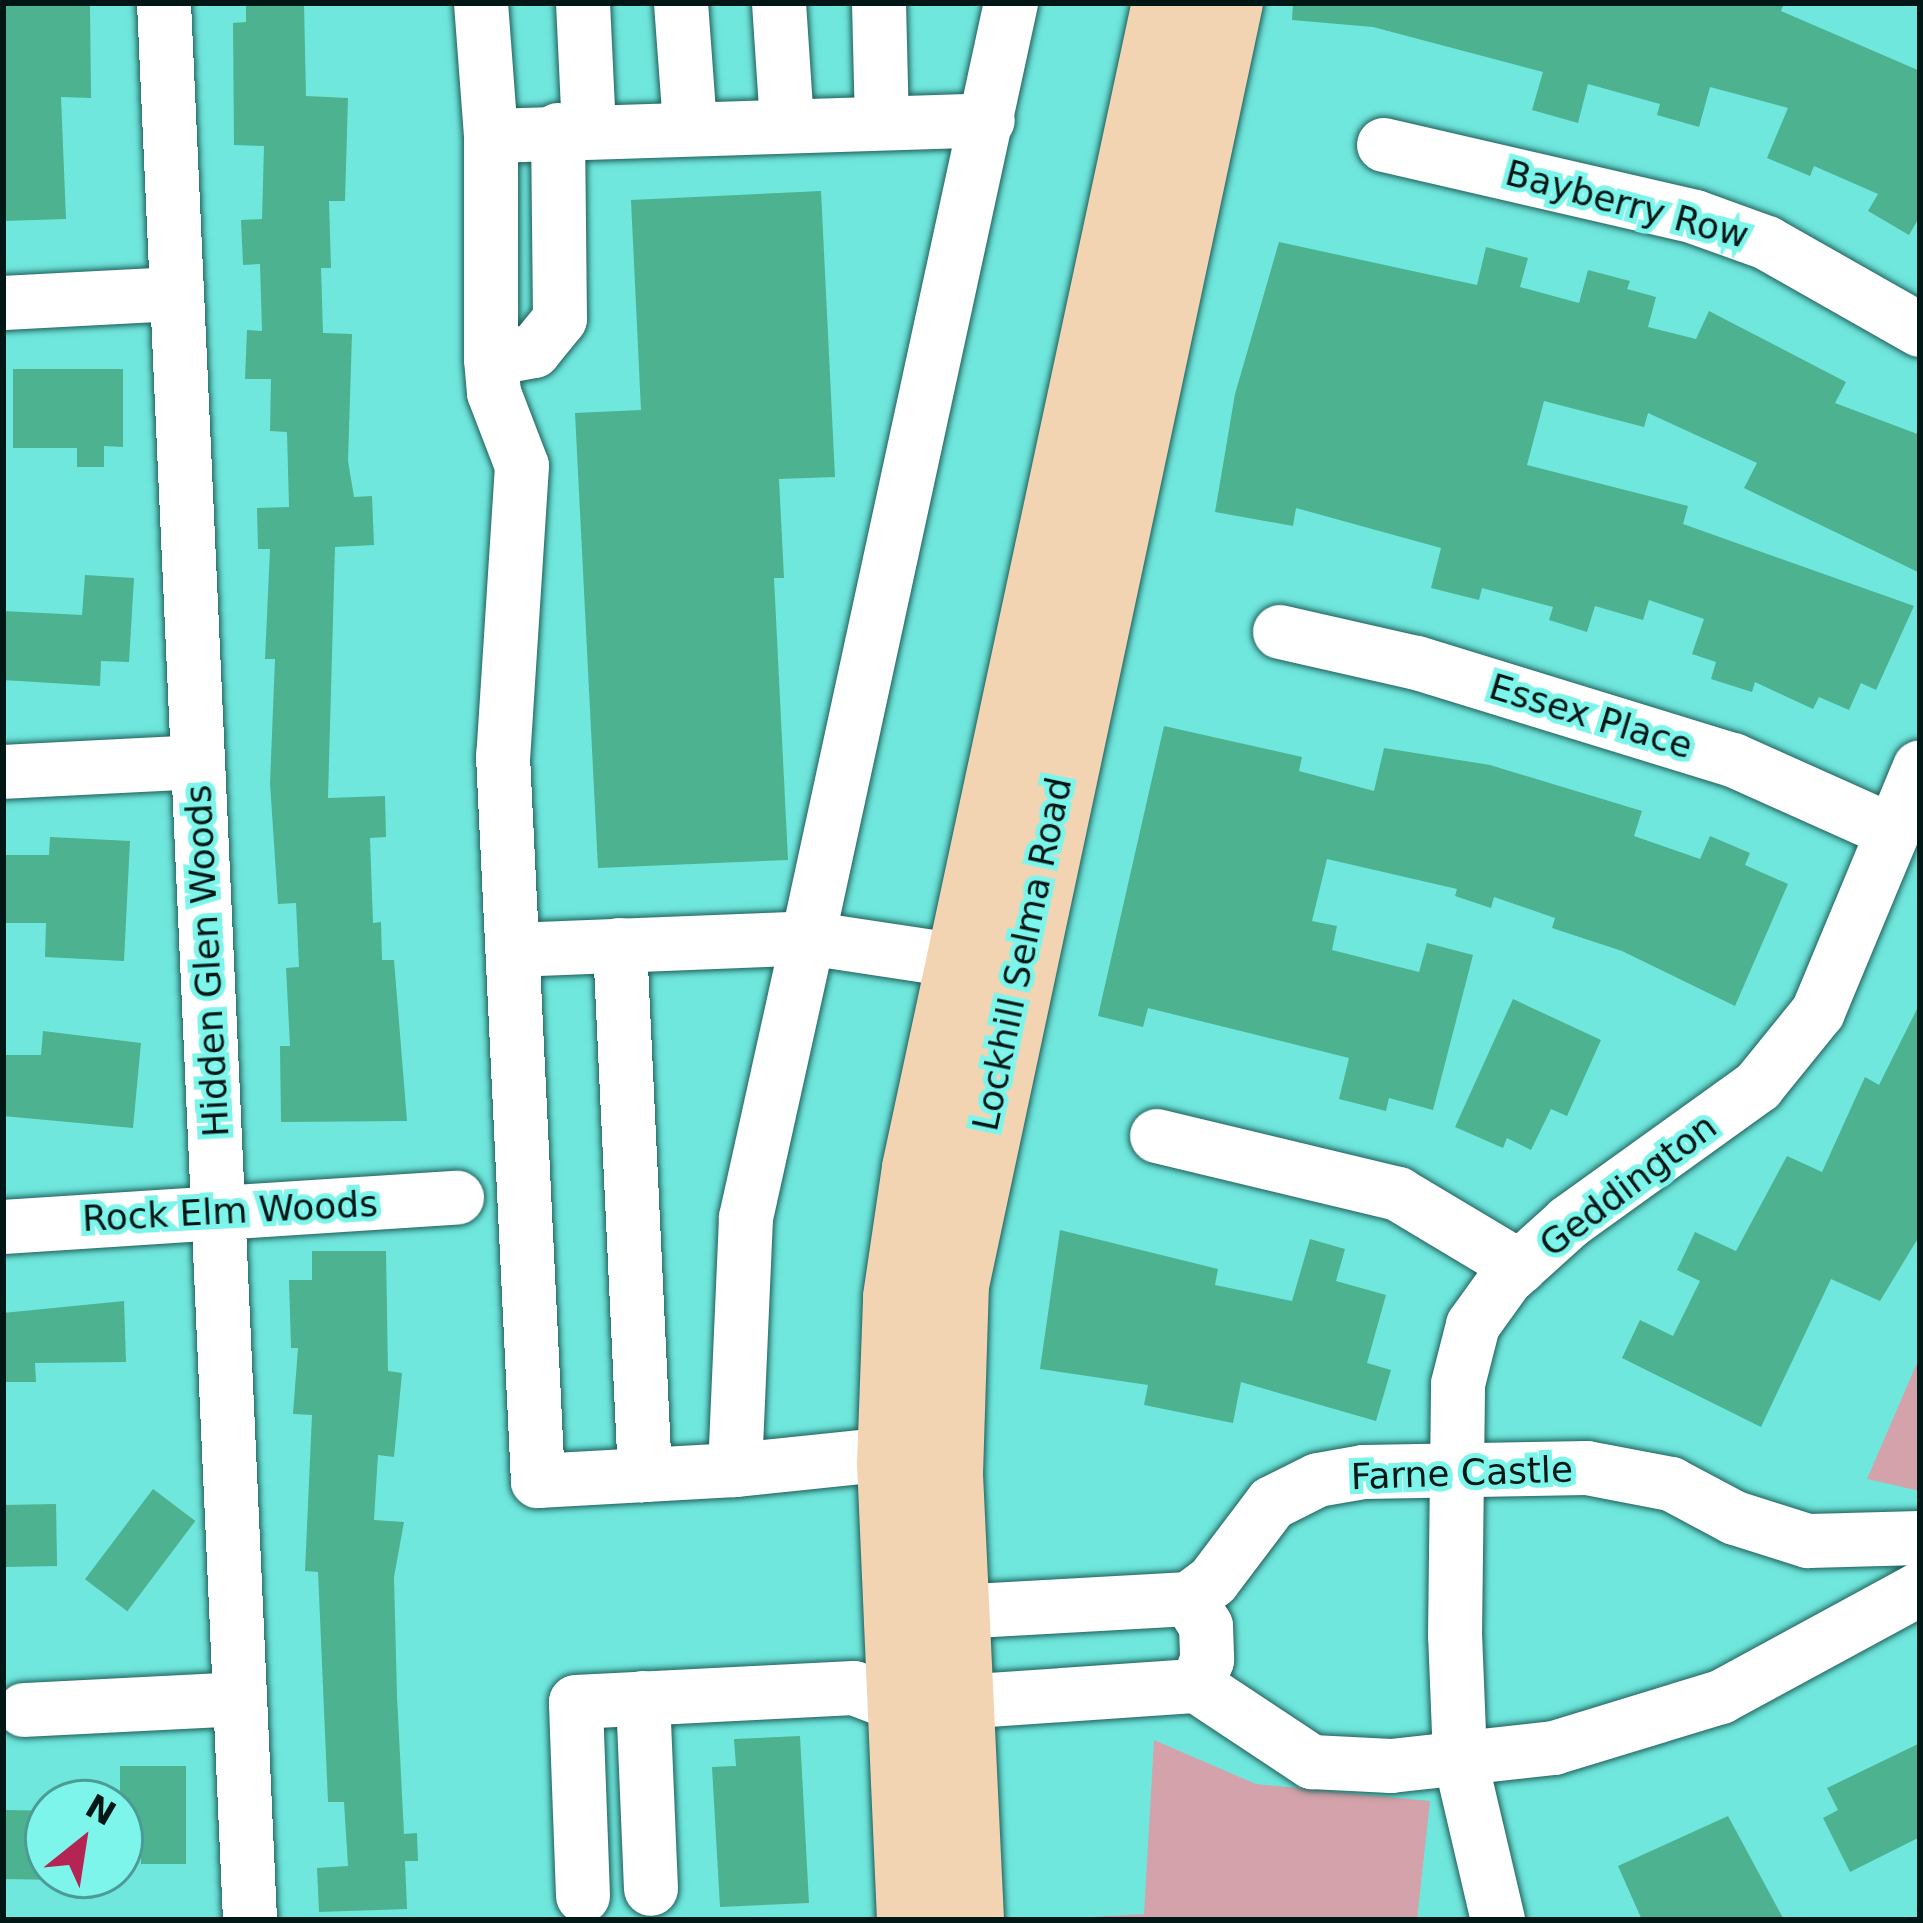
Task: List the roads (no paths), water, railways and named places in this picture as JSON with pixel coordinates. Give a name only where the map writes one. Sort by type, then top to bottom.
[{"type":"main road","name":"Lockhill Selma Road","points":[[971,1920],[931,1703],[927,1613],[956,1285],[989,964],[1165,3]]},
{"type":"main road","name":"Lockhill Selma Road","points":[[927,1613],[890,1454],[896,1297],[989,964],[1229,3]]},
{"type":"main road","name":"Lockhill Selma Road","points":[[910,1920],[931,1703]]},
{"type":"street","name":"Hidden Glen Woods","points":[[164,3],[250,1920]]},
{"type":"street","points":[[481,3],[491,136],[490,359],[494,393],[522,466],[503,756],[538,1481],[734,1470],[890,1454]]},
{"type":"street","points":[[490,359],[534,351],[560,319],[584,3]]},
{"type":"street","points":[[681,3],[690,127]]},
{"type":"street","points":[[779,3],[787,125]]},
{"type":"street","points":[[879,3],[882,123]]},
{"type":"street","points":[[734,1470],[746,1218],[1011,3]]},
{"type":"street","points":[[491,136],[988,121]]},
{"type":"street","name":"Bayberry Row","points":[[1384,145],[1695,218],[1767,243],[1920,330]]},
{"type":"street","points":[[3,303],[177,294]]},
{"type":"street","name":"Essex Place","points":[[1280,632],[1668,739],[1892,831]]},
{"type":"street","points":[[3,772],[198,762]]},
{"type":"street","name":"Geddington","points":[[1498,1920],[1478,1863],[1460,1758],[1455,1469],[1458,1384],[1473,1325],[1520,1267],[1758,1086],[1818,1012],[1920,767]]},
{"type":"street","points":[[515,950],[808,938],[989,964]]},
{"type":"street","points":[[620,945],[645,1475]]},
{"type":"street","points":[[1157,1136],[1398,1194],[1520,1267]]},
{"type":"street","name":"Rock Elm Woods","points":[[3,1227],[218,1209],[457,1198]]},
{"type":"street","name":"Farne Castle","points":[[1190,1598],[1214,1580],[1271,1503],[1318,1480],[1455,1469],[1587,1468],[1672,1484],[1735,1517],[1808,1540],[1920,1538]]},
{"type":"street","points":[[583,1896],[576,1702],[854,1688],[931,1703],[1197,1686],[1312,1762],[1460,1758],[1554,1748],[1720,1697],[1920,1589]]},
{"type":"street","points":[[927,1613],[1190,1598],[1206,1626],[1207,1660],[1197,1686]]},
{"type":"street","points":[[1075,1606],[1076,1694]]},
{"type":"street","points":[[643,1698],[651,1889]]},
{"type":"street","points":[[24,1710],[240,1699]]}]
